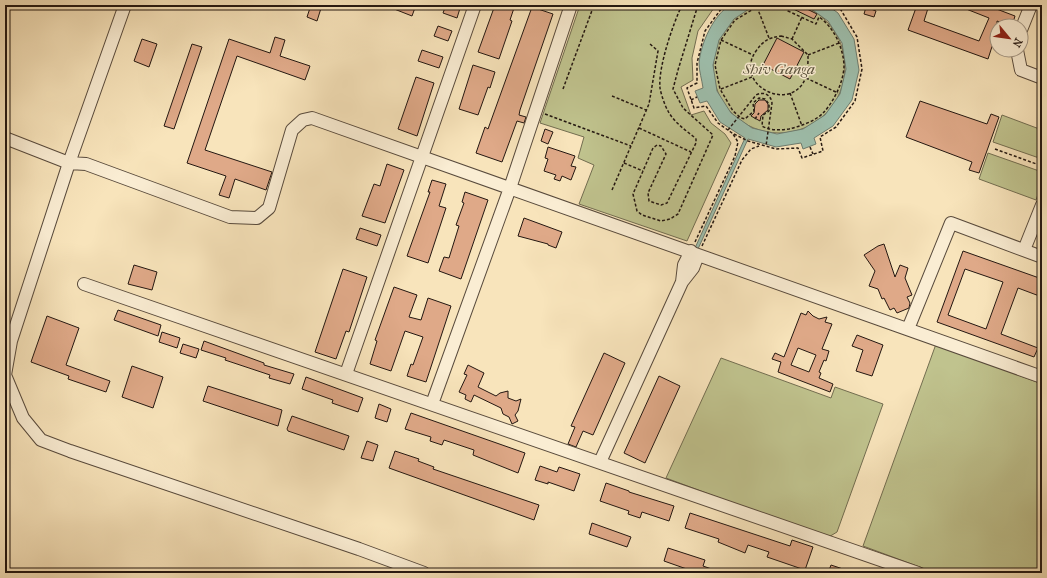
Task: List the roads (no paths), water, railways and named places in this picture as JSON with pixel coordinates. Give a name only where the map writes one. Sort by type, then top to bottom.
[{"type":"street","points":[[125,5],[69,163],[11,341],[5,375],[23,418],[41,440],[359,549],[424,573]]},
{"type":"street","points":[[346,374],[475,5]]},
{"type":"street","points":[[432,404],[510,188],[571,5]]},
{"type":"street","points":[[1026,18],[1031,5]]},
{"type":"street","points":[[1019,58],[1021,70],[1042,78]]},
{"type":"street","points":[[5,138],[69,163],[86,164],[230,217],[257,218],[269,208],[292,130],[302,120],[312,118],[1042,377]]},
{"type":"street","points":[[1024,250],[1042,205]]},
{"type":"street","points":[[908,329],[951,223],[1042,257]]},
{"type":"street","points":[[600,462],[682,282],[693,268],[694,253]]},
{"type":"street","points":[[84,284],[918,573]]},
{"type":"park label","name":"Shiv Ganga","points":[[779,69]]}]
